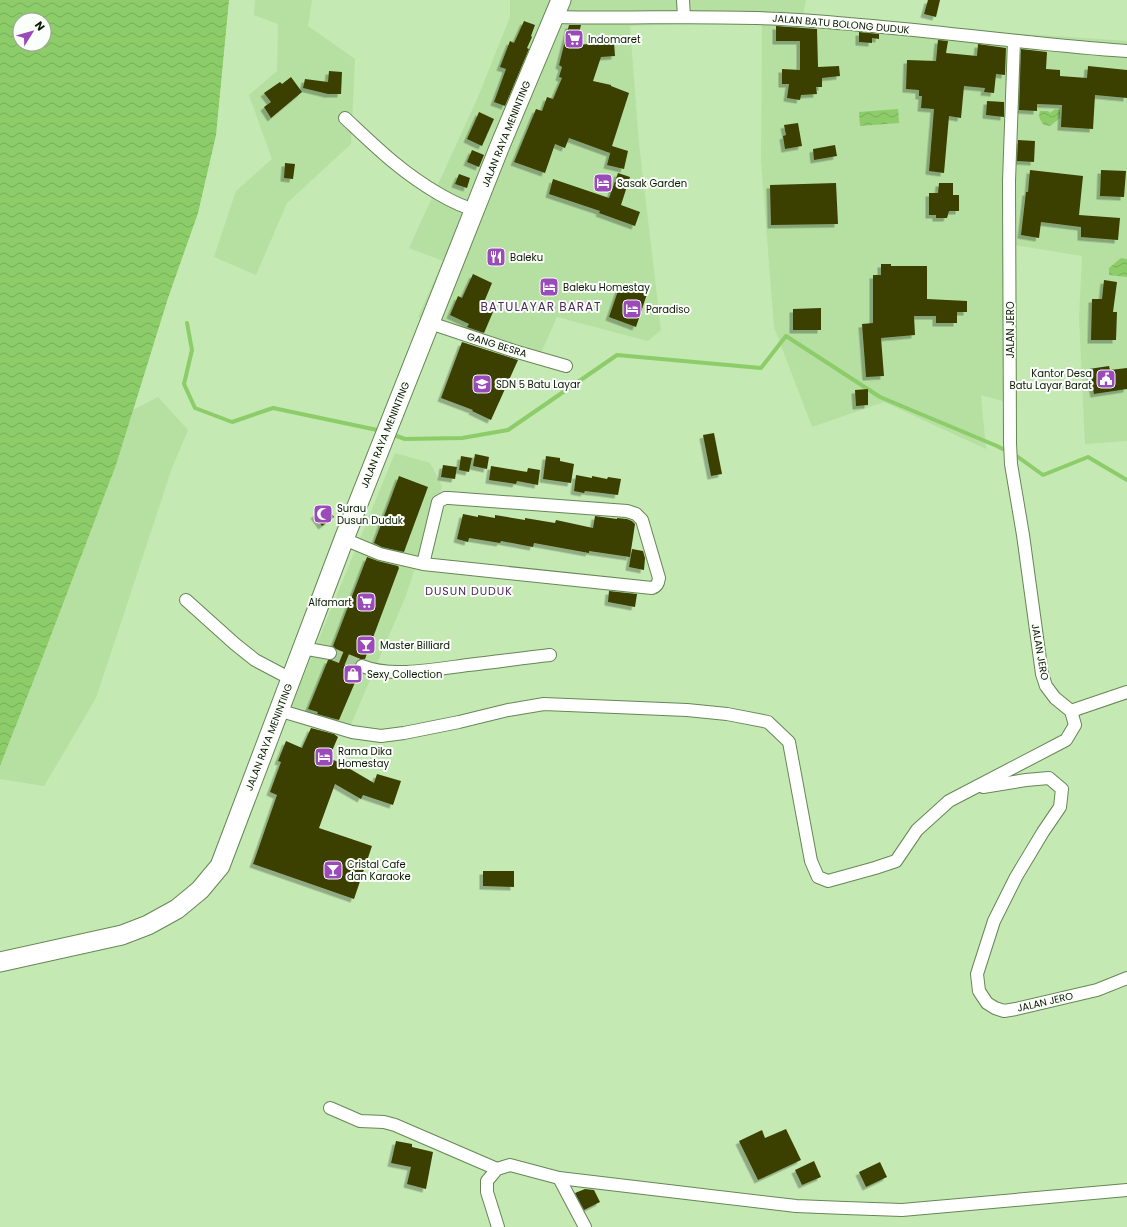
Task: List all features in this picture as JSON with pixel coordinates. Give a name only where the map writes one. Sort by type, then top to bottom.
[{"type":"highway","name":"JALAN RAYA MENINTING","points":[[0,962],[122,935],[148,925],[176,909],[200,890],[220,866],[278,710],[388,427],[476,210],[502,140],[558,8]]},
{"type":"street","points":[[683,0],[684,17]]},
{"type":"street","name":"JALAN BATU BOLONG DUDUK","points":[[558,8],[684,17],[782,19],[854,24],[1127,51]]},
{"type":"street","name":"JALAN JERO","points":[[1014,41],[1009,181],[1010,443],[1042,674],[1046,686],[1055,698],[1071,711]]},
{"type":"street","points":[[345,118],[386,157],[409,175],[446,198],[466,208],[476,210]]},
{"type":"street","name":"GANG BESRA","points":[[430,323],[514,351],[566,366]]},
{"type":"street","points":[[344,539],[380,554],[423,564],[652,588],[658,584],[659,578],[642,520],[636,514],[627,511],[449,498],[445,498],[438,502],[423,564]]},
{"type":"street","points":[[186,600],[234,644],[255,660],[291,679]]},
{"type":"street","points":[[302,648],[330,653]]},
{"type":"street","points":[[362,666],[371,670],[392,672],[433,670],[550,655]]},
{"type":"street","points":[[278,710],[352,732],[381,736],[404,734],[508,710],[544,704],[687,710],[726,714],[768,722],[789,742],[811,861],[818,877],[828,881],[875,868],[896,860],[918,830],[949,801],[1066,740],[1074,725],[1071,711],[1127,692]]},
{"type":"street","name":"JALAN JERO","points":[[972,789],[1026,780],[1050,778],[1062,790],[1060,807],[1016,877],[994,921],[977,974],[979,991],[987,1003],[1004,1011],[1016,1009],[1097,990],[1127,978]]},
{"type":"street","points":[[330,1108],[360,1121],[384,1122],[395,1125],[496,1169]]},
{"type":"street","points":[[498,1227],[487,1192],[487,1181],[496,1169],[510,1165],[559,1178],[796,1206],[884,1210],[902,1210],[1127,1190]]},
{"type":"street","points":[[559,1178],[585,1227]]},
{"type":"shaded area","points":[[255,0],[312,0],[308,26],[355,59],[351,144],[287,203],[256,275],[214,257],[236,191],[272,159],[249,95],[277,71],[278,24],[254,15]]},
{"type":"shaded area","points":[[510,0],[806,0],[803,15],[962,30],[1127,41],[1127,441],[1085,444],[1079,318],[1082,256],[1015,245],[1017,405],[981,395],[986,449],[884,402],[812,427],[774,327],[761,161],[762,21],[630,26],[639,144],[661,330],[648,341],[557,317],[540,355],[418,317],[443,261],[409,248],[478,97],[510,17]]},
{"type":"shaded area","points":[[158,397],[188,430],[172,468],[96,698],[44,786],[0,779],[0,766],[116,465],[133,410]]},
{"type":"shaded area","points":[[395,453],[430,463],[442,486],[405,598],[349,729],[291,707]]},
{"type":"water","points":[[0,0],[229,0],[216,135],[198,213],[168,298],[116,465],[0,766]]},
{"type":"water","points":[[898,109],[899,123],[860,126],[859,112]]},
{"type":"water","points":[[1055,109],[1060,110],[1060,118],[1050,126],[1044,125],[1041,122],[1039,115],[1040,111],[1048,111],[1050,113]]},
{"type":"water","points":[[1121,258],[1127,259],[1127,277],[1109,275],[1109,268]]},
{"type":"building","points":[[928,0],[940,0],[936,17],[924,14]]},
{"type":"building","points":[[524,21],[535,25],[527,48],[529,49],[505,106],[494,102],[506,69],[500,67],[510,41],[514,43]]},
{"type":"building","points":[[569,25],[581,25],[576,45],[614,42],[615,56],[601,57],[593,81],[611,85],[629,93],[612,146],[628,151],[624,169],[607,165],[611,150],[610,153],[569,138],[565,148],[555,144],[545,173],[514,162],[536,109],[542,111],[547,97],[553,99],[562,78],[559,77],[562,67],[559,65]]},
{"type":"building","points":[[776,26],[817,29],[818,67],[839,66],[840,76],[822,78],[822,87],[816,87],[817,94],[801,95],[800,100],[787,98],[789,84],[782,84],[782,69],[800,70],[800,41],[776,41]]},
{"type":"building","points":[[859,32],[879,34],[879,39],[872,38],[872,43],[859,42]]},
{"type":"building","points":[[938,40],[948,41],[946,53],[977,56],[978,44],[1006,48],[1005,75],[996,74],[994,93],[984,92],[985,88],[964,86],[961,118],[949,116],[944,173],[929,171],[934,109],[921,108],[922,96],[919,96],[919,90],[906,89],[907,60],[936,61]]},
{"type":"building","points":[[1021,49],[1047,52],[1046,69],[1060,70],[1060,76],[1087,78],[1088,66],[1127,70],[1127,98],[1095,95],[1093,129],[1061,127],[1062,105],[1037,104],[1037,111],[1019,110]]},
{"type":"building","points":[[329,71],[342,72],[341,94],[328,94],[303,88],[305,79],[328,82]]},
{"type":"building","points":[[291,77],[302,92],[271,118],[264,107],[271,102],[264,93],[280,82],[282,84]]},
{"type":"building","points":[[987,101],[1004,102],[1004,117],[986,115]]},
{"type":"building","points":[[479,112],[494,119],[482,146],[467,139]]},
{"type":"building","points":[[798,123],[802,146],[785,149],[783,136],[786,135],[784,125]]},
{"type":"building","points":[[1018,140],[1035,141],[1034,162],[1017,161]]},
{"type":"building","points":[[835,145],[837,156],[814,160],[813,149]]},
{"type":"building","points":[[472,150],[484,155],[479,167],[467,162]]},
{"type":"building","points":[[285,163],[295,164],[293,179],[284,178]]},
{"type":"building","points":[[1030,170],[1083,176],[1079,215],[1120,218],[1118,240],[1081,237],[1081,227],[1041,222],[1039,238],[1021,235]]},
{"type":"building","points":[[1101,170],[1126,171],[1124,197],[1100,196]]},
{"type":"building","points":[[618,173],[630,177],[621,205],[640,212],[635,226],[599,213],[600,211],[549,194],[553,179],[609,198]]},
{"type":"building","points":[[459,174],[470,178],[467,188],[455,184]]},
{"type":"building","points":[[836,183],[838,224],[771,225],[770,185]]},
{"type":"building","points":[[939,183],[953,183],[953,195],[959,195],[959,211],[949,211],[947,218],[936,218],[936,215],[929,215],[929,193],[938,193]]},
{"type":"building","points":[[881,264],[891,264],[891,266],[927,266],[927,299],[967,301],[967,312],[957,312],[957,323],[936,323],[936,316],[914,316],[915,335],[881,338],[884,376],[866,377],[862,324],[873,323],[873,275],[881,275]]},
{"type":"building","points":[[473,274],[492,283],[482,307],[493,312],[484,333],[467,327],[469,324],[450,315],[458,296],[462,298]]},
{"type":"building","points":[[1104,280],[1117,282],[1113,312],[1117,312],[1116,340],[1091,340],[1092,299],[1102,299]]},
{"type":"building","points":[[620,285],[647,294],[636,327],[609,317]]},
{"type":"building","points":[[821,308],[821,330],[793,330],[793,309]]},
{"type":"building","points":[[462,342],[518,360],[491,420],[472,411],[473,410],[441,398]]},
{"type":"building","points":[[1109,366],[1110,370],[1127,368],[1127,389],[1094,394],[1089,369]]},
{"type":"building","points":[[868,389],[868,405],[856,406],[855,390]]},
{"type":"building","points":[[714,433],[722,474],[711,476],[703,435]]},
{"type":"building","points":[[475,454],[489,457],[487,469],[473,466]]},
{"type":"building","points":[[461,456],[472,458],[469,472],[459,470]]},
{"type":"building","points":[[546,456],[560,458],[560,461],[574,464],[571,483],[543,479]]},
{"type":"building","points":[[443,465],[457,467],[455,479],[441,477]]},
{"type":"building","points":[[491,466],[527,472],[528,468],[540,470],[538,485],[517,481],[516,484],[489,480]]},
{"type":"building","points":[[576,475],[592,478],[592,476],[607,479],[608,477],[621,479],[618,495],[574,491]]},
{"type":"building","points":[[399,476],[428,487],[404,552],[382,547],[374,543]]},
{"type":"building","points":[[326,506],[334,517],[322,526],[314,515]]},
{"type":"building","points":[[463,514],[495,518],[495,515],[555,523],[556,520],[593,528],[595,516],[627,519],[635,524],[630,557],[589,551],[589,553],[534,543],[533,547],[501,541],[500,543],[469,538],[468,542],[457,539]]},
{"type":"building","points":[[632,549],[643,551],[645,558],[644,570],[629,567]]},
{"type":"building","points":[[367,557],[398,566],[399,568],[365,659],[360,659],[355,663],[355,668],[359,673],[339,720],[317,714],[318,712],[308,709],[328,660],[333,660],[337,655],[337,650],[333,646]]},
{"type":"building","points":[[609,591],[637,594],[635,607],[608,602]]},
{"type":"building","points":[[311,728],[334,734],[338,737],[329,758],[345,765],[374,783],[377,774],[401,781],[393,805],[363,795],[361,799],[335,784],[319,828],[372,846],[354,899],[253,864],[277,795],[270,792],[281,762],[278,761],[286,741],[302,748]]},
{"type":"building","points":[[483,871],[514,871],[514,887],[483,886]]},
{"type":"building","points":[[786,1129],[801,1160],[758,1180],[739,1141],[762,1130],[765,1138]]},
{"type":"building","points":[[396,1141],[412,1144],[412,1147],[433,1152],[426,1189],[407,1184],[411,1167],[391,1163]]},
{"type":"building","points":[[814,1161],[821,1177],[802,1185],[795,1170]]},
{"type":"building","points":[[880,1162],[887,1177],[866,1187],[859,1172]]},
{"type":"building","points":[[585,1189],[594,1190],[600,1202],[584,1210],[575,1193]]},
{"type":"waterway","points":[[187,323],[192,350],[184,384],[195,408],[232,422],[273,408],[382,431]]},
{"type":"waterway","points":[[391,434],[405,439],[462,438],[508,430],[617,355],[761,368],[786,336],[880,397],[997,446],[1018,457],[1043,475],[1088,457],[1127,480]]},
{"type":"tunnel","points":[[330,653],[362,666]]},
{"type":"place","name":"Indomaret","points":[[574,39]]},
{"type":"place","name":"Sasak Garden","points":[[603,183]]},
{"type":"place","name":"Baleku","points":[[496,257]]},
{"type":"place","name":"Baleku Homestay","points":[[549,287]]},
{"type":"place","name":"Paradiso","points":[[632,309]]},
{"type":"place","name":"Kantor Desa Batu Layar Barat","points":[[1106,379]]},
{"type":"place","name":"SDN 5 Batu Layar","points":[[482,384]]},
{"type":"place","name":"Surau Dusun Duduk","points":[[323,514]]},
{"type":"place","name":"Alfamart","points":[[366,602]]},
{"type":"place","name":"Master Billiard","points":[[366,645]]},
{"type":"place","name":"Sexy Collection","points":[[353,674]]},
{"type":"place","name":"Rama Dika Homestay","points":[[324,757]]},
{"type":"place","name":"Cristal Cafe dan Karaoke","points":[[333,870]]},
{"type":"district","name":"BATULAYAR BARAT","points":[[541,306]]},
{"type":"district","name":"DUSUN DUDUK","points":[[469,591]]}]
